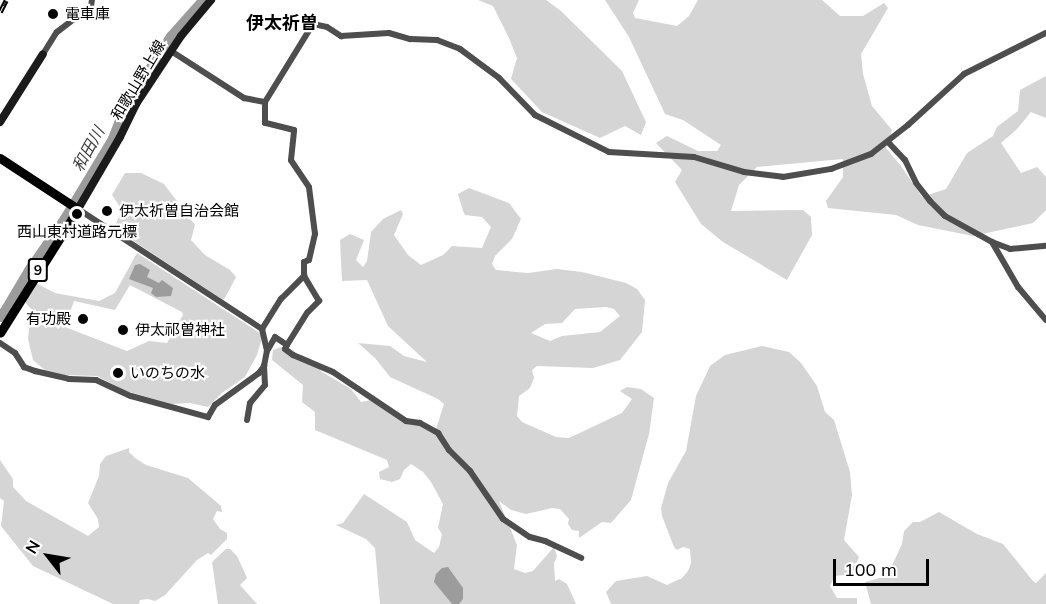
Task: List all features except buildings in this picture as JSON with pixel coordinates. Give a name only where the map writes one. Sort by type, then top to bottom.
[{"type":"main road","name":"和歌山野上線","points":[[75,207],[136,104],[171,51],[211,0]]},
{"type":"main road","points":[[0,122],[43,54]]},
{"type":"main road","points":[[0,158],[75,207]]},
{"type":"main road","name":"9","points":[[0,333],[75,207]]},
{"type":"street","points":[[43,54],[57,32],[91,6],[92,0]]},
{"type":"street","points":[[581,558],[545,541],[530,537],[503,519],[493,508],[470,471],[449,450],[438,433],[420,423],[406,421],[333,372],[293,355],[285,349],[308,312],[318,303],[319,299],[304,276],[304,262],[309,260],[315,234],[309,187],[291,160],[294,130],[265,123],[265,102],[313,24],[327,27],[341,36],[389,33],[410,39],[437,40],[460,48],[499,78],[535,115],[609,152],[694,157],[744,172],[783,177],[831,169],[871,154],[888,142],[964,74],[1046,33]]},
{"type":"street","points":[[171,51],[244,98],[265,102]]},
{"type":"street","points":[[888,142],[905,160],[916,183],[945,216],[992,242],[1010,249],[1046,246]]},
{"type":"street","points":[[75,207],[262,329],[267,351]]},
{"type":"street","points":[[992,242],[1018,287],[1046,320]]},
{"type":"street","points":[[262,329],[281,299],[304,276]]},
{"type":"street","points":[[248,420],[250,403],[265,385],[264,366],[267,351],[275,336],[287,345]]},
{"type":"street","points":[[0,343],[15,353],[24,367],[35,371],[69,379],[96,380],[131,396],[208,417],[215,405],[259,373],[264,366]]},
{"type":"shaded area","points":[[478,0],[546,0],[561,11],[622,71],[646,122],[641,135],[625,126],[600,138],[542,112],[511,79],[517,58],[509,38],[493,6]]},
{"type":"shaded area","points":[[605,0],[639,0],[633,13],[635,18],[677,26],[689,16],[698,0],[822,0],[840,16],[863,16],[884,3],[888,8],[861,54],[863,74],[872,106],[892,130],[886,148],[922,197],[946,189],[967,153],[993,136],[997,127],[1018,111],[1020,90],[1046,76],[1046,118],[1031,112],[1001,143],[1021,173],[1037,167],[1046,177],[1046,210],[1033,223],[973,236],[918,225],[896,215],[828,208],[826,201],[843,177],[843,159],[757,167],[739,185],[731,211],[803,210],[811,217],[812,235],[787,280],[723,242],[701,224],[675,182],[682,170],[656,143],[667,136],[698,151],[717,151],[721,145],[683,120],[665,114],[629,37]]},
{"type":"shaded area","points":[[125,173],[141,173],[164,184],[195,225],[191,240],[205,255],[230,270],[236,277],[223,300],[114,228],[122,210],[112,195]]},
{"type":"shaded area","points":[[469,188],[509,203],[521,219],[512,239],[495,256],[492,264],[496,270],[528,273],[557,269],[582,272],[626,283],[637,289],[645,300],[642,332],[620,360],[593,368],[537,366],[532,370],[534,378],[530,388],[519,396],[517,416],[522,422],[556,437],[569,438],[622,413],[632,399],[620,391],[627,387],[641,389],[654,398],[649,434],[631,500],[611,523],[602,522],[579,538],[579,531],[572,530],[568,524],[569,519],[560,509],[552,508],[526,514],[511,510],[499,501],[517,545],[514,569],[525,573],[533,571],[554,547],[557,556],[554,563],[555,581],[559,579],[567,584],[576,604],[380,604],[375,548],[366,539],[336,525],[343,523],[364,494],[407,522],[415,540],[434,553],[439,547],[442,534],[438,528],[443,504],[423,472],[411,464],[404,470],[400,479],[392,482],[380,479],[379,472],[389,467],[387,460],[315,430],[315,412],[302,402],[303,385],[272,360],[273,350],[281,347],[311,359],[322,372],[351,389],[361,402],[371,400],[418,424],[436,429],[444,404],[390,377],[375,358],[358,343],[390,346],[404,356],[427,362],[388,326],[367,280],[342,281],[340,240],[350,234],[364,240],[356,260],[363,267],[367,261],[371,232],[383,219],[401,210],[403,214],[394,235],[408,255],[421,265],[443,255],[452,246],[482,248],[491,227],[482,217],[465,215],[458,194]],"holes":[[[606,307],[614,309],[620,316],[600,332],[562,336],[550,341],[531,333],[545,324],[562,323],[575,309]]]},
{"type":"shaded area","points":[[137,253],[263,335],[257,355],[245,377],[222,393],[208,407],[190,403],[172,404],[126,391],[97,376],[65,375],[45,370],[33,360],[28,339],[31,309],[25,302],[36,283],[55,293],[99,301],[115,293]],"holes":[[[130,285],[182,312],[183,315],[167,343],[149,341],[127,351],[65,327],[74,301],[115,310]]]},
{"type":"shaded area","points":[[140,264],[150,270],[147,277],[159,283],[162,280],[173,288],[171,296],[156,297],[151,293],[153,288],[129,279],[135,265]]},
{"type":"shaded area","points":[[762,346],[789,352],[801,363],[817,386],[825,412],[834,420],[850,472],[852,495],[844,540],[859,557],[852,574],[835,576],[830,586],[837,598],[857,598],[857,604],[611,604],[606,592],[616,581],[647,576],[667,585],[682,578],[688,571],[691,563],[690,549],[683,547],[677,550],[674,547],[661,508],[668,483],[686,451],[696,396],[710,366],[725,355]]},
{"type":"shaded area","points":[[129,448],[129,452],[135,458],[146,465],[188,478],[221,506],[222,512],[217,511],[213,519],[220,529],[227,533],[227,539],[211,555],[208,553],[197,560],[165,595],[155,601],[148,599],[140,600],[139,604],[113,604],[33,566],[1,526],[4,501],[0,498],[0,460],[13,479],[13,487],[26,501],[88,536],[99,527],[98,519],[88,503],[99,476],[100,464],[106,456]]},
{"type":"shaded area","points":[[939,512],[977,534],[1003,544],[1036,583],[1046,573],[1046,604],[871,604],[865,582],[887,576],[902,544],[904,531],[913,522],[920,522]]},
{"type":"shaded area","points":[[226,549],[230,549],[237,556],[247,578],[240,585],[257,604],[218,604],[212,562]]},
{"type":"shaded area","points":[[448,567],[463,588],[463,599],[459,604],[452,604],[434,582],[436,574],[442,568]]},
{"type":"waterway","name":"和田川","points":[[0,316],[5,313],[30,271],[66,219],[114,139],[126,108],[172,37],[205,0]]},
{"type":"railway","points":[[0,12],[6,0]]},
{"type":"place","name":"電車庫","points":[[53,14]]},
{"type":"place","name":"伊太祈曽自治会館","points":[[107,211]]},
{"type":"place","name":"西山東村道路元標","points":[[77,214]]},
{"type":"place","name":"有功殿","points":[[83,319]]},
{"type":"place","name":"伊太祁曽神社","points":[[123,330]]},
{"type":"place","name":"いのちの水","points":[[118,373]]},
{"type":"district","name":"伊太祈曽","points":[[282,23]]}]
